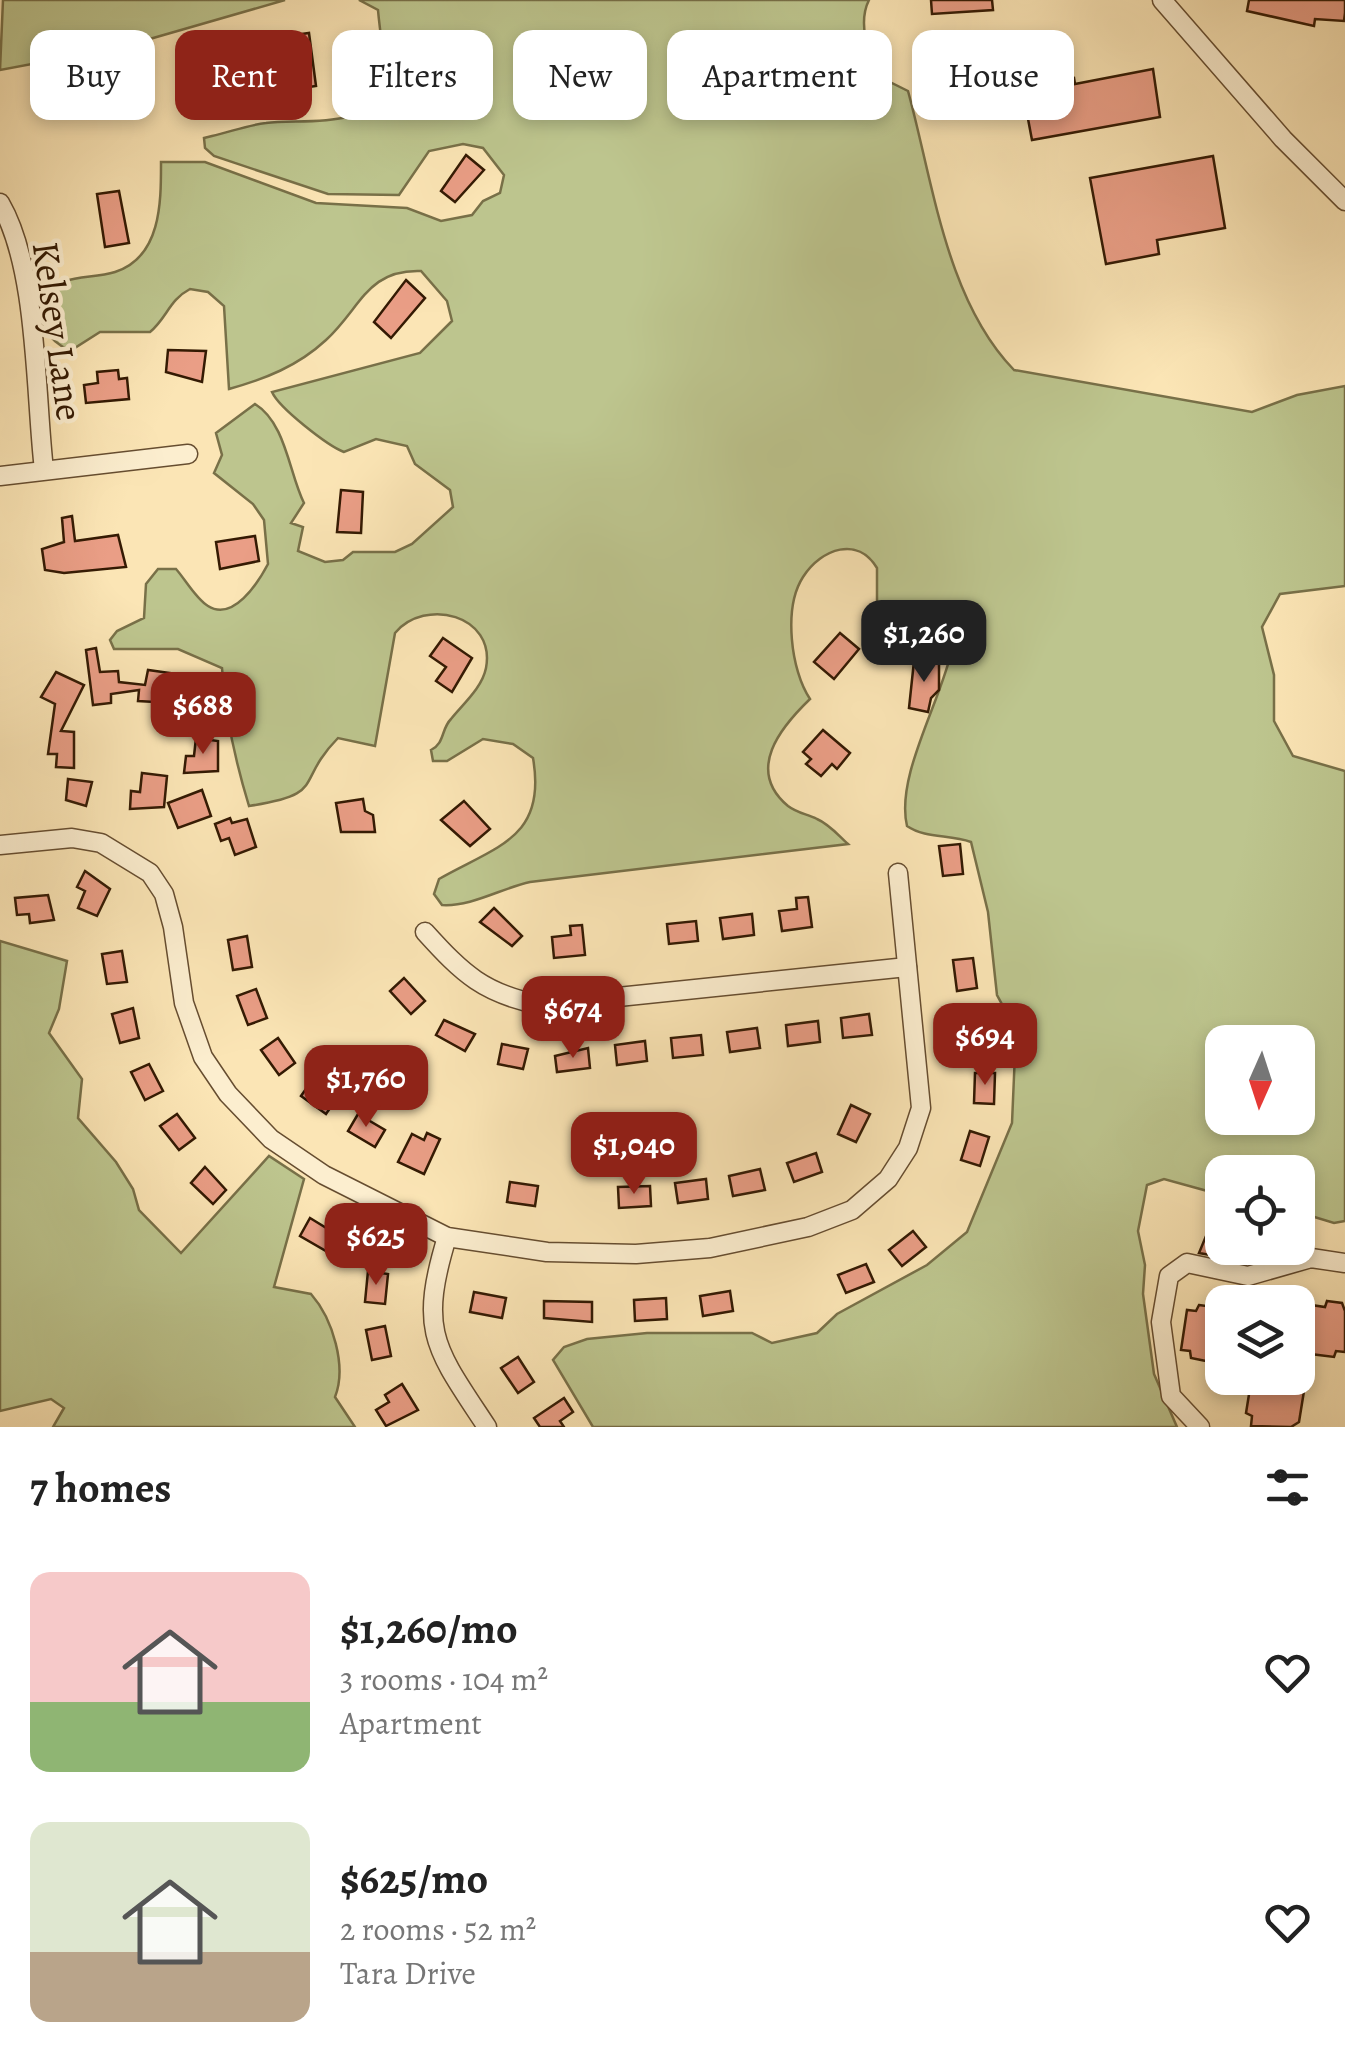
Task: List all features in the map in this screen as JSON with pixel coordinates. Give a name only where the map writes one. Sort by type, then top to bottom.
[{"type":"street","points":[[1162,0],[1283,139],[1345,201]]},
{"type":"street","name":"Kelsey Lane","points":[[0,203],[17,239],[24,278],[44,470]]},
{"type":"street","points":[[0,476],[188,454]]},
{"type":"street","points":[[0,845],[72,838],[101,843],[150,873],[164,894],[184,1003],[203,1057],[228,1094],[271,1139],[324,1175],[447,1236],[547,1252],[636,1254],[710,1248],[808,1227],[852,1210],[888,1180],[908,1148],[921,1108],[898,873]]},
{"type":"street","points":[[425,932],[462,973],[502,998],[541,1005],[907,967]]},
{"type":"street","points":[[447,1236],[436,1275],[432,1314],[438,1352],[486,1427]]},
{"type":"street","points":[[1200,1427],[1172,1396],[1162,1322],[1169,1276],[1187,1263],[1248,1276],[1311,1258],[1345,1263]]},
{"type":"green space","points":[[3,0],[285,0],[155,37],[155,30],[30,30],[30,64],[0,70]]},
{"type":"green space","points":[[359,0],[869,0],[864,30],[667,30],[667,120],[892,120],[892,83],[908,91],[912,120],[957,275],[991,342],[1014,370],[1252,412],[1297,395],[1345,386],[1345,586],[1280,594],[1262,627],[1274,675],[1274,721],[1293,756],[1345,771],[1345,1221],[1334,1223],[1315,1217],[1315,1155],[1205,1155],[1205,1190],[1164,1179],[1147,1185],[1138,1231],[1145,1265],[1143,1294],[1154,1374],[1177,1427],[593,1427],[553,1360],[564,1347],[587,1339],[647,1333],[752,1333],[772,1343],[817,1333],[837,1314],[927,1265],[967,1232],[1012,1123],[1016,1030],[997,995],[988,912],[971,842],[922,833],[907,826],[905,806],[914,760],[953,645],[931,632],[889,626],[877,608],[877,568],[869,558],[850,549],[840,550],[820,559],[803,577],[791,622],[794,656],[810,699],[788,722],[768,764],[775,792],[788,806],[821,821],[848,844],[530,882],[453,905],[442,905],[434,894],[439,879],[513,836],[525,823],[535,785],[533,758],[513,744],[483,739],[447,761],[433,761],[431,750],[476,689],[486,668],[486,650],[470,624],[440,614],[408,622],[395,633],[375,746],[338,738],[300,791],[249,806],[231,737],[222,668],[178,649],[114,649],[110,640],[117,631],[144,618],[146,584],[158,569],[176,569],[199,599],[217,610],[227,609],[244,598],[264,572],[268,564],[264,520],[253,504],[214,473],[222,455],[216,433],[255,404],[274,423],[304,503],[291,523],[303,527],[298,551],[325,562],[343,560],[353,552],[395,552],[412,544],[453,507],[450,490],[415,464],[407,446],[376,439],[344,452],[305,426],[272,392],[420,353],[452,321],[447,301],[421,271],[388,276],[366,293],[326,340],[304,357],[268,376],[229,389],[224,306],[208,292],[190,289],[183,293],[150,332],[100,332],[70,351],[50,336],[42,316],[42,297],[58,284],[115,272],[142,254],[156,226],[161,162],[205,162],[316,203],[407,208],[441,221],[472,215],[483,201],[500,193],[504,175],[483,148],[463,144],[429,151],[399,195],[328,194],[214,156],[205,148],[204,138],[280,122],[493,120],[493,30],[380,30],[378,10]]},
{"type":"green space","points":[[0,941],[67,961],[59,1009],[49,1033],[82,1079],[78,1118],[116,1162],[133,1189],[139,1210],[181,1253],[269,1156],[304,1179],[274,1287],[311,1294],[326,1316],[338,1358],[335,1397],[355,1427],[53,1427],[64,1408],[51,1399],[0,1411]]},
{"type":"building","points":[[931,0],[992,0],[993,10],[932,14]]},
{"type":"building","points":[[1249,0],[1345,0],[1344,21],[1315,19],[1314,26],[1247,11]]},
{"type":"building","points":[[1153,69],[1160,117],[1032,140],[1028,120],[1074,120],[1074,78],[1075,84]]},
{"type":"building","points":[[466,155],[484,170],[455,202],[441,191]]},
{"type":"building","points":[[1213,156],[1225,228],[1157,240],[1159,254],[1106,264],[1090,178]]},
{"type":"building","points":[[119,191],[129,243],[105,247],[97,194]]},
{"type":"building","points":[[406,280],[425,298],[391,338],[374,322]]},
{"type":"building","points":[[168,350],[206,351],[202,382],[166,372]]},
{"type":"building","points":[[118,370],[119,379],[127,378],[129,399],[86,403],[84,385],[98,383],[97,372]]},
{"type":"building","points":[[341,490],[363,492],[361,533],[337,532]]},
{"type":"building","points":[[72,516],[75,541],[118,535],[126,567],[64,573],[45,570],[42,549],[64,542],[62,518]]},
{"type":"building","points":[[255,536],[259,561],[220,569],[216,542]]},
{"type":"building","points":[[840,633],[859,649],[834,679],[814,662]]},
{"type":"building","points":[[443,638],[472,658],[452,692],[436,681],[446,667],[430,656]]},
{"type":"building","points":[[96,648],[100,672],[118,671],[119,682],[145,685],[148,670],[177,674],[175,696],[156,694],[155,702],[138,701],[139,690],[111,694],[111,703],[93,705],[86,650]]},
{"type":"building","points":[[914,661],[939,664],[939,690],[931,698],[928,712],[909,708]]},
{"type":"building","points":[[56,672],[84,685],[61,731],[74,732],[74,768],[56,767],[57,754],[48,754],[55,704],[41,697]]},
{"type":"building","points":[[198,682],[207,682],[217,699],[197,711],[185,690]]},
{"type":"building","points":[[823,730],[850,753],[837,769],[832,764],[821,776],[806,764],[811,759],[803,752]]},
{"type":"building","points":[[196,738],[218,741],[218,771],[184,773],[186,756],[194,756]]},
{"type":"building","points":[[142,773],[167,776],[164,807],[130,809],[131,791],[140,792]]},
{"type":"building","points":[[68,779],[92,782],[86,806],[66,800]]},
{"type":"building","points":[[202,790],[211,816],[178,828],[168,803]]},
{"type":"building","points":[[363,799],[365,811],[373,815],[375,832],[341,832],[336,803]]},
{"type":"building","points":[[464,801],[490,829],[470,846],[441,820]]},
{"type":"building","points":[[230,818],[232,823],[247,819],[256,847],[235,855],[229,838],[221,841],[215,824]]},
{"type":"building","points":[[960,844],[963,874],[943,876],[939,846]]},
{"type":"building","points":[[85,871],[110,889],[97,916],[78,908],[85,891],[77,887]]},
{"type":"building","points":[[48,895],[54,920],[30,923],[29,914],[17,915],[15,898]]},
{"type":"building","points":[[808,897],[812,927],[782,931],[779,911],[797,909],[796,898]]},
{"type":"building","points":[[494,908],[522,936],[512,946],[480,922]]},
{"type":"building","points":[[752,914],[754,935],[723,939],[720,918]]},
{"type":"building","points":[[696,921],[698,941],[669,944],[667,924]]},
{"type":"building","points":[[582,925],[585,955],[554,958],[552,937],[571,935],[570,926]]},
{"type":"building","points":[[247,936],[252,967],[233,970],[228,940]]},
{"type":"building","points":[[122,951],[127,982],[107,984],[102,954]]},
{"type":"building","points":[[973,958],[977,988],[957,991],[953,960]]},
{"type":"building","points":[[404,978],[425,1001],[411,1014],[390,991]]},
{"type":"building","points":[[256,989],[267,1018],[248,1025],[237,996]]},
{"type":"building","points":[[133,1008],[139,1038],[120,1043],[112,1014]]},
{"type":"building","points":[[869,1014],[872,1035],[843,1038],[841,1018]]},
{"type":"building","points":[[444,1020],[475,1034],[465,1051],[436,1035]]},
{"type":"building","points":[[818,1021],[820,1042],[788,1046],[786,1025]]},
{"type":"building","points":[[757,1028],[760,1048],[730,1052],[727,1032]]},
{"type":"building","points":[[701,1035],[703,1055],[673,1058],[671,1038]]},
{"type":"building","points":[[278,1038],[295,1063],[279,1075],[261,1050]]},
{"type":"building","points":[[645,1041],[647,1061],[617,1065],[615,1045]]},
{"type":"building","points":[[502,1044],[528,1049],[523,1069],[498,1064]]},
{"type":"building","points":[[588,1048],[590,1068],[557,1072],[555,1056]]},
{"type":"building","points":[[149,1064],[163,1091],[145,1100],[131,1072]]},
{"type":"building","points":[[975,1073],[995,1073],[994,1104],[974,1103]]},
{"type":"building","points":[[313,1079],[337,1098],[326,1114],[301,1096]]},
{"type":"building","points":[[851,1105],[870,1114],[856,1142],[838,1134]]},
{"type":"building","points":[[177,1114],[195,1138],[179,1150],[160,1126]]},
{"type":"building","points":[[358,1114],[385,1130],[375,1147],[348,1131]]},
{"type":"building","points":[[970,1131],[989,1137],[980,1166],[961,1160]]},
{"type":"building","points":[[427,1133],[440,1139],[424,1174],[398,1162],[412,1134],[424,1140]]},
{"type":"building","points":[[816,1153],[822,1172],[794,1182],[787,1163]]},
{"type":"building","points":[[205,1167],[226,1190],[213,1204],[191,1183]]},
{"type":"building","points":[[760,1169],[765,1190],[733,1196],[729,1176]]},
{"type":"building","points":[[706,1179],[708,1199],[678,1203],[675,1183]]},
{"type":"building","points":[[510,1182],[538,1186],[535,1206],[507,1202]]},
{"type":"building","points":[[650,1186],[651,1206],[619,1208],[618,1187]]},
{"type":"building","points":[[310,1218],[336,1234],[326,1251],[300,1236]]},
{"type":"building","points":[[913,1231],[926,1247],[902,1266],[889,1250]]},
{"type":"building","points":[[866,1264],[874,1282],[846,1293],[838,1275]]},
{"type":"building","points":[[368,1271],[388,1274],[385,1304],[365,1302]]},
{"type":"building","points":[[730,1291],[733,1311],[703,1316],[700,1296]]},
{"type":"building","points":[[474,1292],[506,1298],[502,1318],[470,1312]]},
{"type":"building","points":[[666,1298],[667,1319],[635,1321],[634,1300]]},
{"type":"building","points":[[544,1301],[592,1302],[592,1322],[544,1318]]},
{"type":"building","points":[[1327,1301],[1342,1303],[1345,1311],[1345,1352],[1336,1351],[1334,1357],[1315,1355],[1315,1306],[1325,1307]]},
{"type":"building","points":[[1199,1305],[1205,1306],[1205,1361],[1191,1358],[1190,1351],[1181,1350],[1187,1310],[1196,1311]]},
{"type":"building","points":[[385,1326],[391,1356],[372,1360],[366,1330]]},
{"type":"building","points":[[518,1357],[534,1382],[518,1393],[501,1368]]},
{"type":"building","points":[[402,1384],[418,1410],[386,1426],[376,1410],[389,1402],[385,1395]]},
{"type":"building","points":[[1249,1395],[1303,1395],[1299,1422],[1291,1427],[1251,1426],[1252,1416],[1246,1413]]},
{"type":"building","points":[[564,1398],[573,1412],[560,1421],[564,1427],[540,1427],[534,1418]]}]
